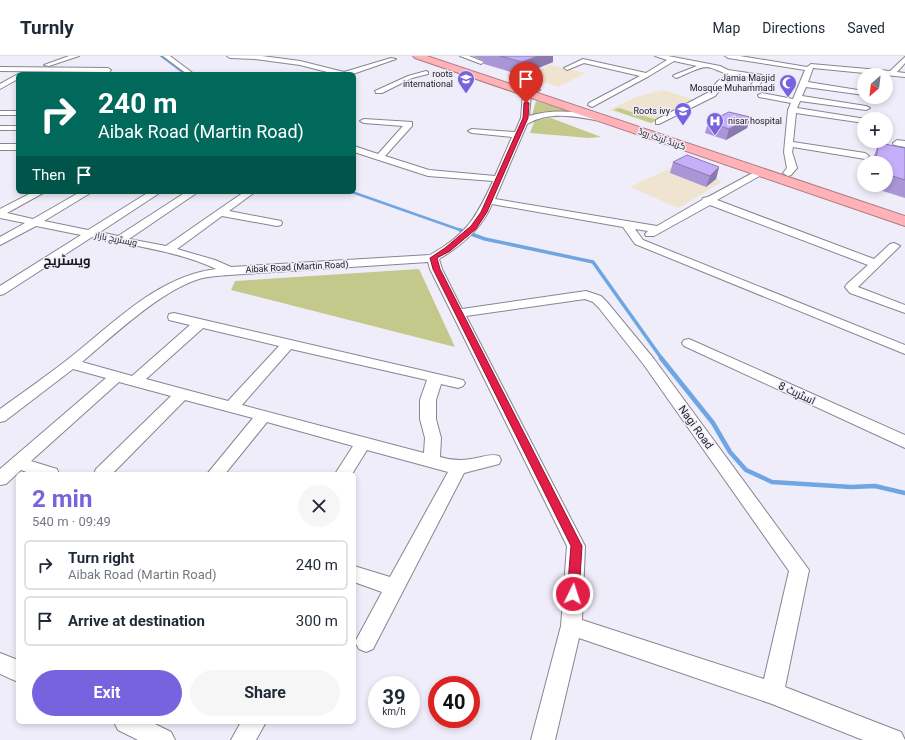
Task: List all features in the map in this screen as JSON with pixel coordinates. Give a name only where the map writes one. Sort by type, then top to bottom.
[{"type":"highway","name":"گرینڈ ٹرنک روڈ","points":[[418,56],[905,211]]},
{"type":"highway","name":"گرینڈ ٹرنک روڈ","points":[[434,56],[532,92]]},
{"type":"highway","name":"گرینڈ ٹرنک روڈ","points":[[444,56],[592,105],[606,116],[760,172],[905,221]]},
{"type":"street","points":[[26,72],[76,56]]},
{"type":"street","points":[[230,56],[300,62],[337,72]]},
{"type":"street","points":[[463,56],[481,62]]},
{"type":"street","points":[[592,56],[605,58]]},
{"type":"street","points":[[658,56],[673,59],[684,58],[720,68],[726,72],[762,77],[754,86]]},
{"type":"street","points":[[728,56],[810,69]]},
{"type":"street","points":[[786,56],[790,61],[788,65]]},
{"type":"street","points":[[172,58],[189,72]]},
{"type":"street","points":[[351,72],[393,59]]},
{"type":"street","points":[[592,105],[673,59]]},
{"type":"street","points":[[893,72],[905,59]]},
{"type":"street","points":[[567,68],[583,61],[647,75]]},
{"type":"street","points":[[788,173],[792,168],[788,152],[790,144],[792,110],[804,84],[807,73],[812,66],[837,64],[861,68]]},
{"type":"street","points":[[676,76],[705,65]]},
{"type":"street","points":[[0,69],[108,70],[106,72]]},
{"type":"street","points":[[379,91],[410,77],[426,73]]},
{"type":"street","points":[[659,122],[712,94],[721,83],[734,73]]},
{"type":"street","points":[[893,73],[905,75]]},
{"type":"street","points":[[0,87],[16,77]]},
{"type":"street","points":[[804,84],[857,93]]},
{"type":"street","name":"Aibak Road (Martin Road)","points":[[0,417],[72,364],[133,314],[166,290],[190,278],[204,274],[229,271],[433,258],[447,250],[473,228],[490,201],[524,122],[532,92]]},
{"type":"street","points":[[762,95],[866,108]]},
{"type":"street","points":[[792,110],[857,120]]},
{"type":"street","points":[[0,112],[16,113]]},
{"type":"street","points":[[524,122],[533,116],[558,114],[596,118],[606,116]]},
{"type":"street","points":[[364,121],[409,124],[379,158]]},
{"type":"street","points":[[0,128],[16,128]]},
{"type":"street","points":[[472,131],[518,135]]},
{"type":"street","points":[[790,144],[865,156]]},
{"type":"street","points":[[0,147],[16,147]]},
{"type":"street","points":[[356,150],[428,173],[499,179]]},
{"type":"street","points":[[639,242],[657,229],[760,172]]},
{"type":"street","points":[[0,214],[36,194]]},
{"type":"street","points":[[0,242],[84,194]]},
{"type":"street","points":[[0,291],[153,194]]},
{"type":"street","points":[[120,240],[190,194]]},
{"type":"street","points":[[168,250],[247,194]]},
{"type":"street","points":[[708,200],[876,264]]},
{"type":"street","points":[[490,201],[657,229]]},
{"type":"street","points":[[221,213],[277,223]]},
{"type":"street","name":"ویسٹریج بازار","points":[[0,214],[168,250],[211,262],[229,271]]},
{"type":"street","points":[[627,224],[639,242],[905,350]]},
{"type":"street","points":[[894,246],[851,287],[854,290],[905,309]]},
{"type":"street","points":[[433,258],[436,269],[576,546],[571,626],[543,740]]},
{"type":"street","name":"Nagi Road","points":[[458,313],[586,295],[597,299],[603,305],[649,362],[799,570],[772,693]]},
{"type":"street","points":[[174,317],[458,383]]},
{"type":"street","points":[[134,381],[200,323]]},
{"type":"street","name":"اسٹریٹ 8","points":[[689,343],[905,442]]},
{"type":"street","points":[[231,407],[288,344]]},
{"type":"street","points":[[72,364],[431,461],[459,467],[477,465],[493,460]]},
{"type":"street","points":[[0,479],[117,376]]},
{"type":"street","points":[[431,461],[433,438],[428,419],[428,400],[435,378]]},
{"type":"street","points":[[104,472],[182,394]]},
{"type":"street","points":[[0,404],[13,403],[24,399]]},
{"type":"street","points":[[217,472],[264,416]]},
{"type":"street","points":[[344,472],[363,442]]},
{"type":"street","points":[[18,463],[45,472]]},
{"type":"street","points":[[366,642],[459,467]]},
{"type":"street","points":[[356,575],[395,587]]},
{"type":"street","points":[[571,626],[772,693],[893,740]]},
{"type":"street","points":[[0,662],[16,670]]},
{"type":"street","points":[[130,724],[163,740]]},
{"type":"street","points":[[243,740],[253,724]]},
{"type":"shaded area","points":[[550,65],[586,73],[558,87],[526,76]]},
{"type":"shaded area","points":[[663,90],[696,100],[651,123],[609,110],[636,97]]},
{"type":"shaded area","points":[[679,164],[714,177],[722,182],[678,208],[630,187]]},
{"type":"green space","points":[[536,101],[575,113],[532,115]]},
{"type":"green space","points":[[619,108],[657,120],[651,123],[613,110]]},
{"type":"green space","points":[[551,118],[601,137],[589,138],[530,133],[535,120]]},
{"type":"green space","points":[[419,269],[455,347],[231,290],[235,281]]},
{"type":"building","points":[[500,56],[538,56],[522,62]]},
{"type":"building","points":[[729,112],[750,117],[729,129],[708,122]]},
{"type":"building","points":[[893,146],[905,148],[905,180],[893,176],[893,156],[876,156],[878,148],[893,148]]},
{"type":"building","points":[[687,155],[719,167],[710,176],[673,162]]},
{"type":"waterway","points":[[161,56],[182,72]]},
{"type":"waterway","points":[[356,193],[463,231]]},
{"type":"waterway","points":[[460,230],[485,239],[593,262],[662,359]]},
{"type":"waterway","points":[[661,358],[713,423],[730,452],[746,470],[772,482],[851,487],[875,486],[905,493]]},
{"type":"place","name":"roots international","points":[[466,94]]},
{"type":"place","name":"Jamia Masjid Mosque Muhammadi","points":[[788,98]]},
{"type":"place","name":"Roots ivy","points":[[683,126]]},
{"type":"place","name":"nisar hospital","points":[[715,136]]},
{"type":"district","name":"ویسٹریج","points":[[67,260]]},
{"type":"route","points":[[526,103],[525,118],[484,212],[473,228],[447,250],[433,258],[436,269],[576,546],[573,594]]}]
